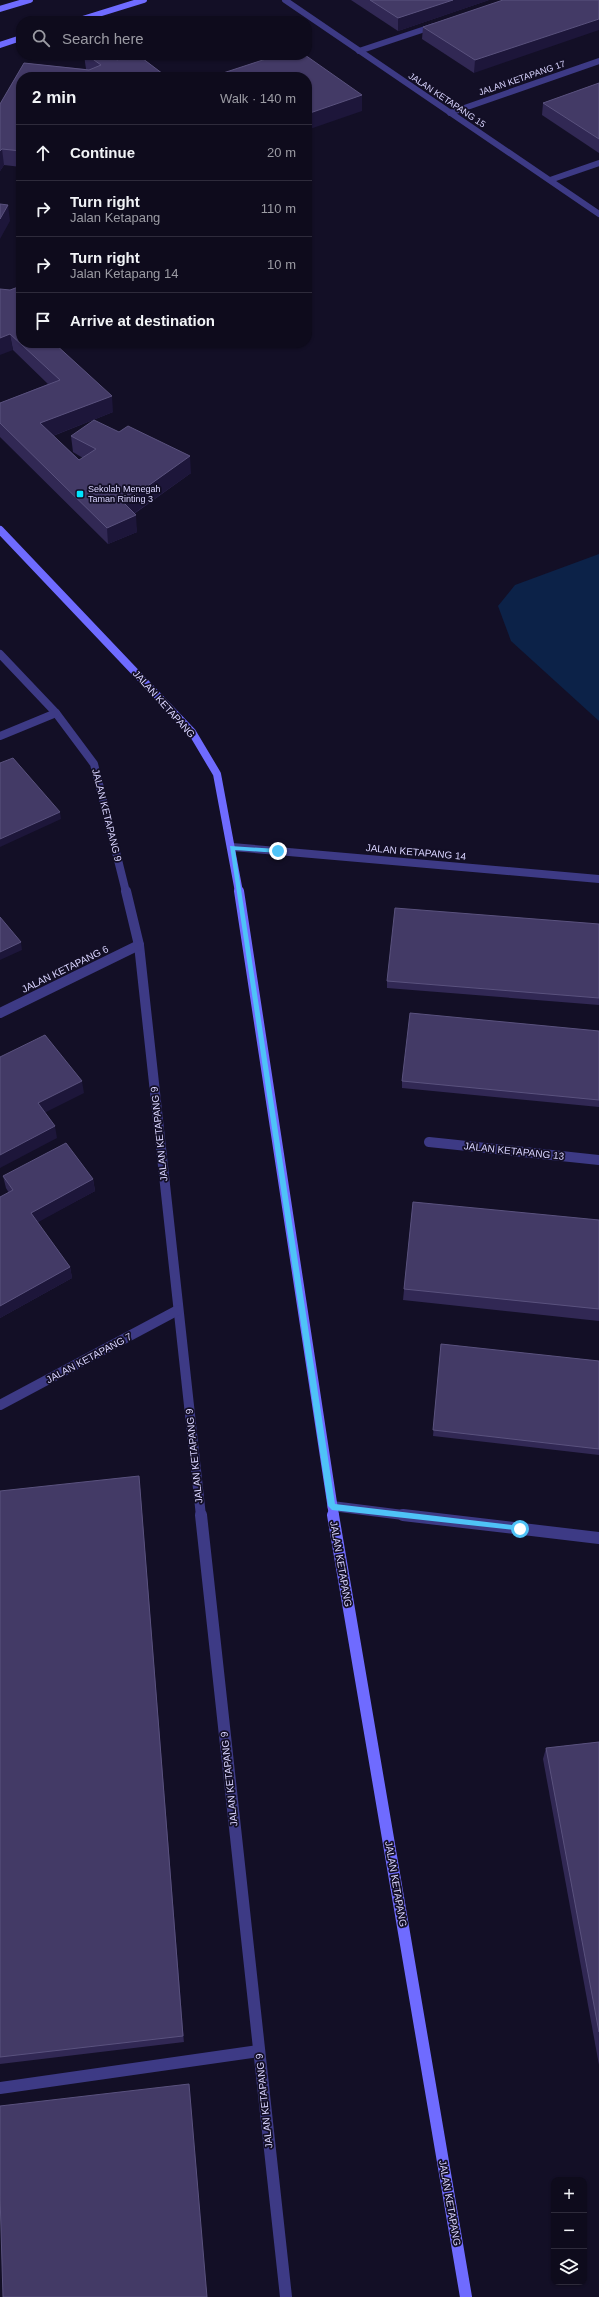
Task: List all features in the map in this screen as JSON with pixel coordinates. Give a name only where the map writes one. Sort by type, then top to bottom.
[{"type":"street","points":[[0,9],[30,0]]},
{"type":"street","points":[[92,16],[144,0]]},
{"type":"street","name":"JALAN KETAPANG 15","points":[[285,0],[308,16]]},
{"type":"street","name":"JALAN KETAPANG 15","points":[[312,19],[599,214]]},
{"type":"street","points":[[359,51],[440,24]]},
{"type":"street","points":[[0,45],[16,40]]},
{"type":"street","name":"JALAN KETAPANG 17","points":[[450,113],[599,61]]},
{"type":"street","points":[[550,180],[599,163]]},
{"type":"street","name":"JALAN KETAPANG","points":[[0,530],[192,732],[217,774],[232,847],[332,1506],[466,2297]]},
{"type":"street","name":"JALAN KETAPANG 9","points":[[0,654],[56,713],[94,764],[139,945],[286,2297]]},
{"type":"street","points":[[0,736],[56,713]]},
{"type":"street","name":"JALAN KETAPANG 14","points":[[232,847],[599,879]]},
{"type":"street","name":"JALAN KETAPANG 6","points":[[0,1012],[139,945]]},
{"type":"street","name":"JALAN KETAPANG 13","points":[[429,1142],[599,1160]]},
{"type":"street","name":"JALAN KETAPANG 7","points":[[0,1405],[178,1310]]},
{"type":"street","points":[[332,1506],[599,1538]]},
{"type":"street","points":[[0,2088],[259,2051]]},
{"type":"water","points":[[599,554],[599,721],[511,641],[498,606],[515,585]]},
{"type":"building","points":[[370,0],[453,0],[398,18]]},
{"type":"building","points":[[503,0],[599,0],[599,19],[475,60],[423,27]]},
{"type":"building","points":[[94,60],[145,60],[160,72],[19,72],[24,63],[89,70],[101,65]]},
{"type":"building","points":[[263,60],[312,60],[362,95],[312,112],[312,72],[226,72]]},
{"type":"building","points":[[16,77],[16,150],[2,149],[0,151],[0,104]]},
{"type":"building","points":[[599,83],[599,139],[543,103]]},
{"type":"building","points":[[0,204],[8,205],[0,219]]},
{"type":"building","points":[[16,288],[16,340],[10,334],[0,338],[0,289],[10,290]]},
{"type":"building","points":[[25,348],[59,348],[112,396],[40,423],[79,460],[96,449],[71,436],[94,420],[119,432],[128,426],[190,456],[124,503],[136,515],[107,528],[0,423],[0,403],[60,380]]},
{"type":"building","points":[[13,758],[60,812],[0,839],[0,763]]},
{"type":"building","points":[[395,908],[599,924],[599,998],[387,981]]},
{"type":"building","points":[[0,917],[21,942],[0,952]]},
{"type":"building","points":[[410,1013],[599,1031],[599,1100],[402,1081]]},
{"type":"building","points":[[45,1035],[82,1081],[38,1103],[55,1126],[0,1155],[0,1057]]},
{"type":"building","points":[[66,1143],[93,1179],[31,1213],[70,1267],[0,1306],[0,1197],[13,1190],[3,1176]]},
{"type":"building","points":[[413,1202],[599,1220],[599,1309],[404,1289]]},
{"type":"building","points":[[441,1344],[599,1361],[599,1449],[433,1430]]},
{"type":"building","points":[[139,1476],[183,2036],[0,2057],[0,1491]]},
{"type":"building","points":[[599,1742],[599,2032],[546,1748]]},
{"type":"building","points":[[189,2084],[207,2297],[3,2297],[0,2195],[0,2106]]},
{"type":"place","name":"Sekolah Menegah Taman Rinting 3","points":[[80,494]]},
{"type":"route","points":[[278,851],[232,847],[332,1506],[520,1529]]}]
